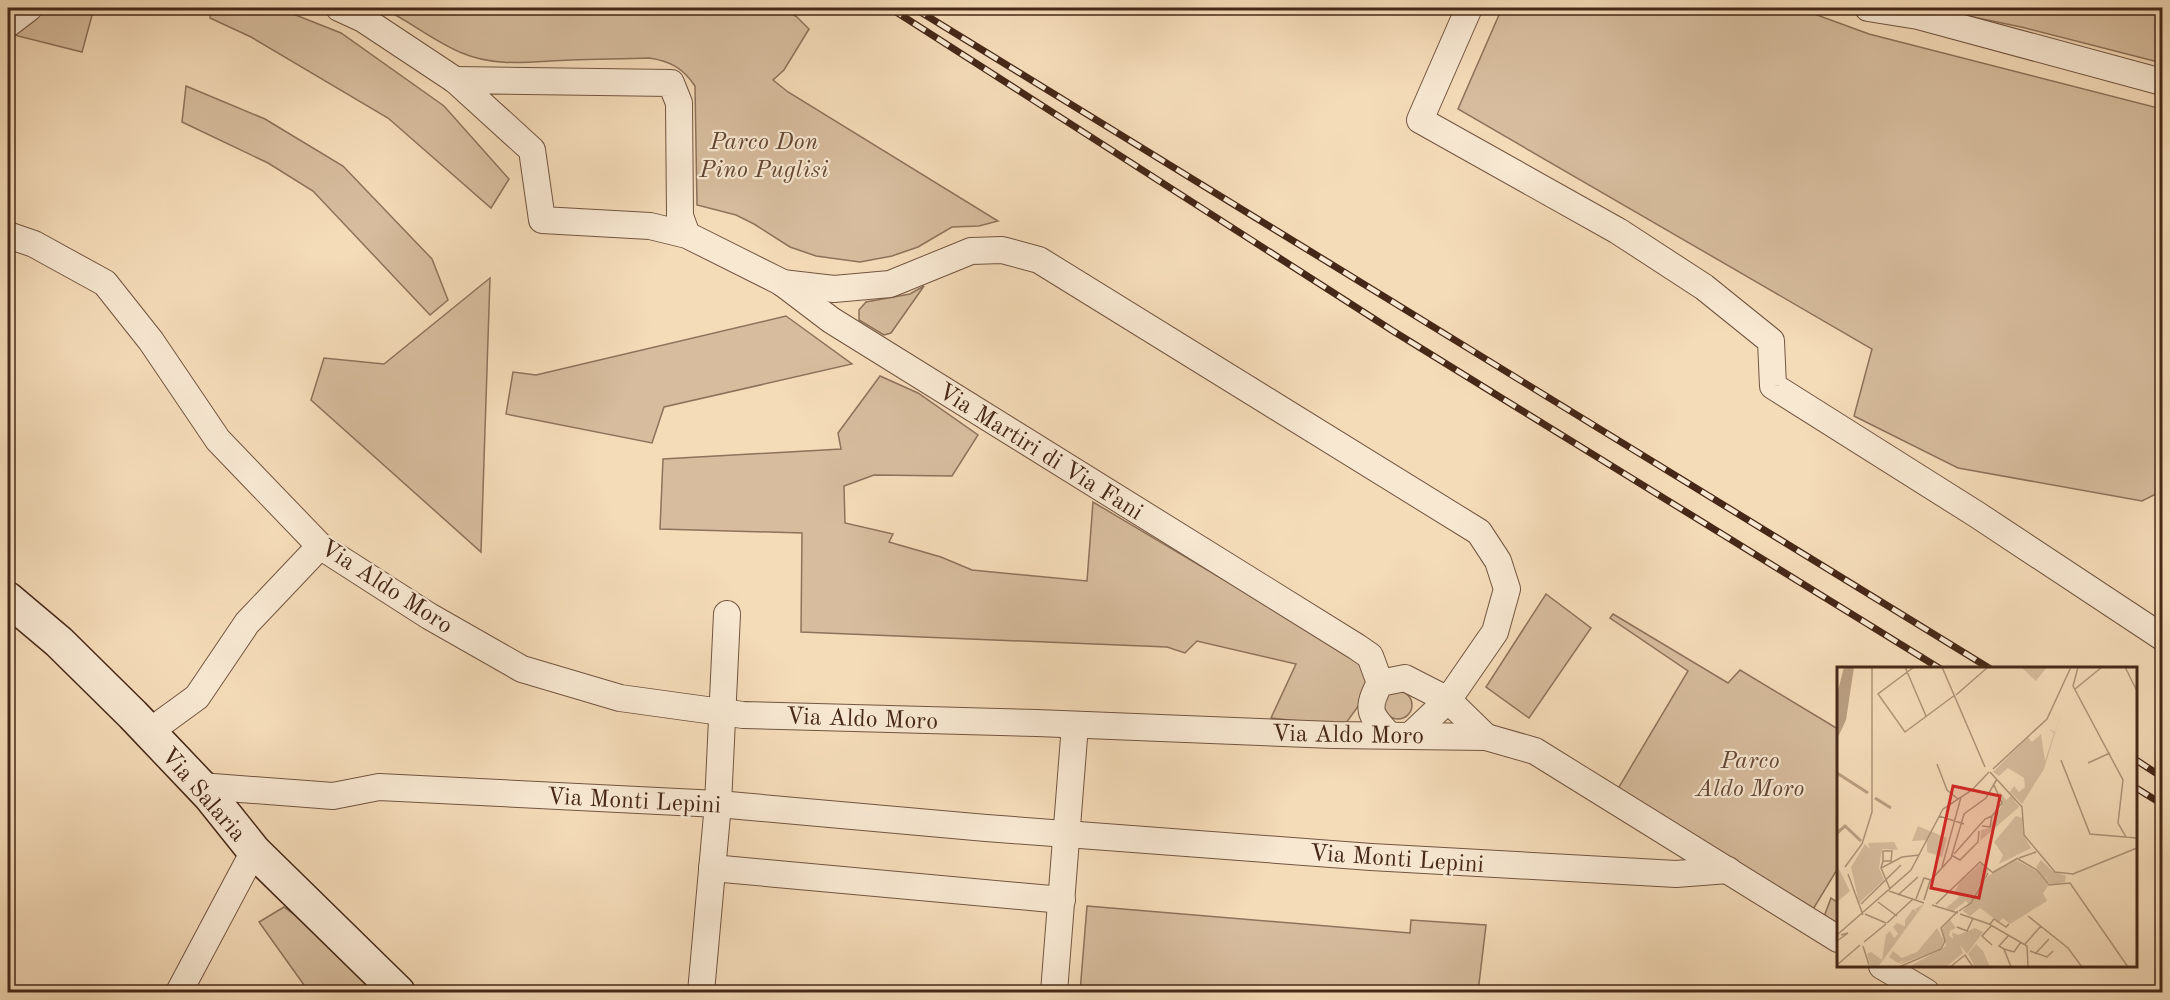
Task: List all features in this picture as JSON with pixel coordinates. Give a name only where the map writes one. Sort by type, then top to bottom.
[{"type":"main road","name":"Via Salaria","points":[[8,599],[59,642],[149,732],[200,786],[254,850],[398,993]]},
{"type":"street","points":[[8,24],[29,8]]},
{"type":"street","name":"Via Martiri di Via Fani","points":[[339,8],[363,19],[455,80],[532,150],[542,220],[650,226],[687,235],[781,282],[831,320],[1370,656],[1375,692],[1373,718],[1400,735]]},
{"type":"street","points":[[1469,8],[1420,120],[1618,231],[1704,287],[1771,340],[1773,386],[1976,514],[2163,637]]},
{"type":"street","points":[[1868,8],[1918,16],[2163,82]]},
{"type":"street","points":[[455,80],[671,83],[679,103],[680,216],[687,235]]},
{"type":"street","name":"Via Aldo Moro","points":[[8,235],[34,244],[105,283],[152,341],[218,440],[320,546],[429,616],[522,669],[620,698],[755,716],[1333,735],[1486,737],[1535,751],[1837,938]]},
{"type":"street","points":[[781,282],[834,289],[890,284],[971,252],[1002,250],[1039,260],[1479,532],[1497,561],[1507,589],[1495,632],[1448,700],[1400,735]]},
{"type":"street","points":[[149,732],[197,697],[247,623],[320,546]]},
{"type":"street","points":[[701,993],[718,804],[727,614]]},
{"type":"street","points":[[1333,735],[1352,723],[1375,692],[1406,678],[1448,700],[1486,737]]},
{"type":"street","points":[[1054,993],[1075,725]]},
{"type":"street","name":"Via Monti Lepini","points":[[200,786],[333,796],[379,787],[718,804],[1371,857],[1676,874],[1728,870]]},
{"type":"street","points":[[179,993],[254,850]]},
{"type":"street","points":[[712,868],[1062,900]]},
{"type":"street","points":[[1884,967],[1926,993]]},
{"type":"green space","points":[[47,8],[94,8],[82,52],[10,34]]},
{"type":"green space","points":[[211,8],[278,8],[341,33],[444,106],[509,179],[491,208],[388,118],[251,37],[210,18]]},
{"type":"green space","name":"Parco Don Pino Puglisi","points":[[382,8],[783,8],[809,29],[784,70],[773,80],[788,92],[998,221],[979,226],[952,227],[918,247],[892,256],[860,262],[816,256],[790,247],[736,215],[697,205],[695,86],[686,74],[675,66],[649,58],[489,61],[451,48]]},
{"type":"green space","points":[[1502,8],[1798,8],[1869,34],[2162,109],[2162,491],[2142,501],[1958,468],[1854,416],[1872,349],[1458,109]]},
{"type":"green space","points":[[1930,8],[2162,8],[2162,63],[2021,27]]},
{"type":"green space","points":[[186,86],[265,119],[343,166],[432,259],[448,300],[430,315],[313,191],[268,163],[182,122]]},
{"type":"green space","points":[[490,278],[481,552],[311,400],[324,358],[384,364]]},
{"type":"green space","points":[[924,286],[891,333],[884,335],[859,320],[859,310],[866,302],[910,294]]},
{"type":"green space","points":[[786,316],[852,364],[664,407],[652,443],[506,414],[513,372],[536,375]]},
{"type":"green space","points":[[880,376],[918,393],[978,435],[952,476],[874,475],[844,486],[845,523],[893,534],[889,542],[941,557],[972,570],[1087,581],[1093,502],[1362,662],[1375,683],[1342,726],[1271,718],[1296,664],[1197,641],[1185,653],[1167,647],[801,632],[802,533],[660,529],[663,459],[841,449],[838,433]]},
{"type":"green space","points":[[1546,594],[1591,628],[1529,718],[1486,687]]},
{"type":"green space","name":"Parco Aldo Moro","points":[[1613,614],[1728,683],[1740,670],[1837,728],[1837,870],[1812,911],[1616,792],[1688,671],[1610,618]]},
{"type":"green space","points":[[1398,691],[1408,695],[1412,705],[1408,715],[1398,719],[1388,715],[1384,705],[1388,695]]},
{"type":"green space","points":[[1831,898],[1837,902],[1837,930],[1822,922]]},
{"type":"green space","points":[[1087,906],[1410,933],[1411,920],[1486,925],[1478,992],[1080,992]]},
{"type":"green space","points":[[284,907],[398,992],[309,992],[259,922]]},
{"type":"railway","points":[[890,8],[1393,331],[1937,667]]},
{"type":"railway","points":[[914,8],[1987,667]]},
{"type":"railway","points":[[2137,761],[2162,777]]},
{"type":"railway","points":[[2137,789],[2162,804]]}]
